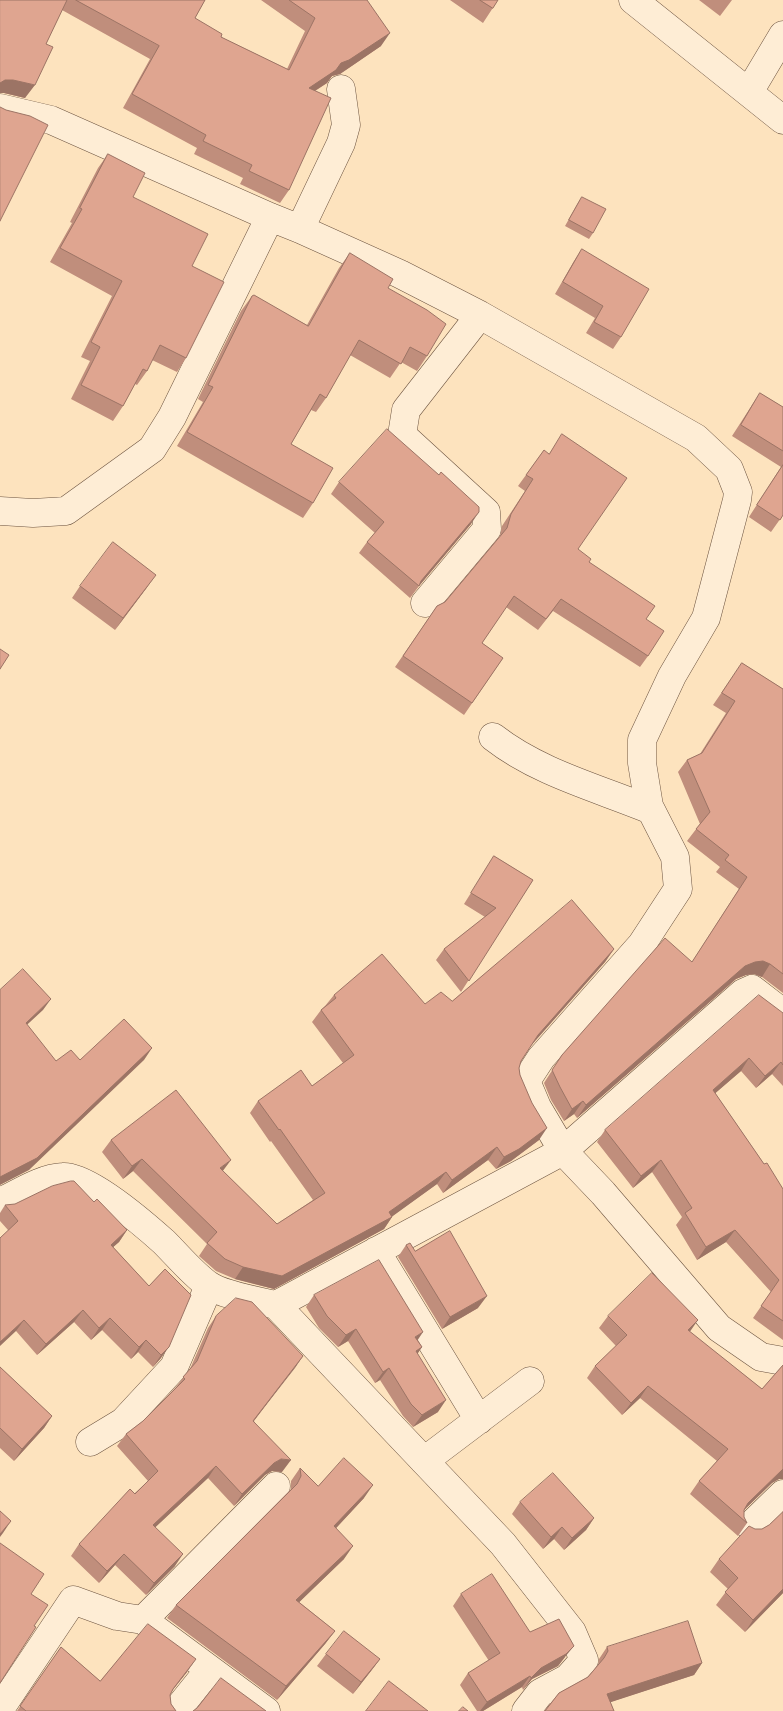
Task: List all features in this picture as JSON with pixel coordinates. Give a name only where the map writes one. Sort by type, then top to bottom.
[{"type":"street","points":[[633,0],[783,120]]},
{"type":"street","points":[[749,92],[783,35]]},
{"type":"street","points":[[300,229],[341,143],[346,125],[341,89]]},
{"type":"street","points":[[0,108],[51,120],[400,274],[480,315],[696,438],[729,469],[738,492],[738,500],[706,618],[672,676],[642,740],[642,763],[649,806],[674,857],[678,889],[642,944],[540,1058],[526,1082],[537,1108],[563,1151],[603,1193],[719,1328],[761,1357],[783,1361]]},
{"type":"street","points":[[0,511],[66,511],[152,449],[172,417],[270,217]]},
{"type":"street","points":[[425,603],[487,530],[486,512],[402,435],[406,410],[480,315]]},
{"type":"street","points":[[493,737],[509,750],[555,773],[651,810]]},
{"type":"street","points":[[276,1305],[563,1151],[743,993],[752,989],[783,1013]]},
{"type":"street","points":[[0,1202],[44,1181],[64,1176],[80,1180],[96,1188],[162,1241],[208,1286],[241,1298],[276,1305],[503,1544],[572,1632],[584,1660],[568,1678],[540,1693],[526,1711]]},
{"type":"street","points":[[376,1251],[479,1420]]},
{"type":"street","points":[[90,1442],[123,1422],[174,1367],[208,1286]]},
{"type":"street","points":[[424,1461],[530,1381]]},
{"type":"street","points":[[143,1620],[276,1486]]},
{"type":"street","points":[[750,1526],[783,1494]]},
{"type":"street","points":[[0,1709],[73,1600],[117,1616],[143,1620],[266,1711]]},
{"type":"street","points":[[176,1711],[209,1670]]},
{"type":"building","points":[[0,0],[67,0],[46,44],[53,47],[35,85],[13,80],[5,80],[0,83]]},
{"type":"building","points":[[76,0],[205,0],[195,18],[222,34],[221,37],[289,70],[315,18],[289,0],[367,0],[390,33],[349,60],[341,63],[336,70],[309,88],[331,98],[289,190],[249,171],[252,165],[203,141],[206,135],[132,94],[159,46]]},
{"type":"building","points":[[480,0],[498,0],[493,8]]},
{"type":"building","points":[[0,107],[30,116],[48,125],[0,221]]},
{"type":"building","points":[[108,154],[145,173],[133,197],[208,234],[192,266],[224,282],[186,358],[160,345],[147,371],[143,369],[123,406],[81,385],[100,347],[91,342],[122,281],[60,248],[82,209],[80,208]]},
{"type":"building","points":[[582,197],[606,209],[593,233],[569,220]]},
{"type":"building","points":[[582,249],[649,289],[621,337],[594,322],[603,306],[563,282]]},
{"type":"building","points":[[350,253],[393,279],[388,288],[427,310],[446,324],[427,356],[410,347],[401,364],[359,340],[326,398],[320,394],[291,444],[333,468],[313,503],[187,432],[213,387],[208,385],[252,296],[254,295],[308,326]]},
{"type":"building","points":[[760,393],[783,407],[783,451],[741,425]]},
{"type":"building","points":[[387,429],[439,475],[441,472],[479,507],[479,512],[421,581],[419,586],[367,542],[384,522],[339,482]]},
{"type":"building","points":[[562,434],[627,478],[578,549],[591,559],[589,562],[655,606],[646,619],[664,631],[648,656],[561,599],[546,619],[514,596],[482,643],[503,658],[472,703],[403,656],[437,606],[445,602],[507,528],[511,514],[533,479],[526,475],[544,450],[549,454]]},
{"type":"building","points":[[783,465],[783,515],[780,520],[757,505]]},
{"type":"building","points":[[113,542],[156,575],[123,618],[80,586]]},
{"type":"building","points":[[0,649],[9,655],[0,669]]},
{"type":"building","points":[[742,663],[783,689],[783,974],[763,961],[745,966],[586,1105],[583,1101],[572,1109],[552,1070],[562,1055],[665,938],[692,962],[747,877],[725,860],[729,855],[696,829],[710,812],[687,760],[702,753],[735,701],[722,693]]},
{"type":"building","points":[[494,856],[533,880],[469,981],[444,949],[496,908],[471,893]]},
{"type":"building","points":[[572,900],[614,949],[538,1035],[521,1061],[520,1075],[532,1103],[547,1128],[519,1149],[504,1157],[497,1147],[452,1180],[446,1172],[389,1212],[392,1217],[282,1276],[243,1267],[225,1259],[207,1243],[217,1232],[142,1159],[132,1166],[111,1140],[176,1090],[231,1160],[220,1168],[277,1224],[325,1193],[258,1101],[301,1070],[312,1086],[354,1055],[321,1010],[336,998],[334,995],[382,954],[425,1004],[441,992],[452,1001]]},
{"type":"building","points":[[23,969],[51,999],[26,1023],[56,1061],[71,1050],[80,1060],[124,1019],[152,1048],[37,1158],[0,1177],[0,990]]},
{"type":"building","points":[[759,995],[783,1013],[783,1065],[781,1062],[765,1076],[749,1058],[713,1090],[764,1164],[767,1163],[783,1189],[783,1321],[761,1306],[779,1280],[735,1230],[706,1247],[685,1213],[692,1208],[661,1160],[641,1176],[605,1130]]},
{"type":"building","points":[[74,1181],[94,1202],[97,1199],[127,1230],[111,1245],[149,1286],[165,1269],[191,1295],[169,1347],[161,1355],[146,1340],[139,1347],[110,1318],[99,1328],[83,1310],[46,1344],[24,1320],[0,1342],[0,1238],[18,1221],[5,1205],[15,1204],[52,1186]]},
{"type":"building","points":[[450,1231],[487,1296],[450,1317],[406,1245],[410,1243],[415,1251]]},
{"type":"building","points":[[379,1260],[423,1332],[415,1337],[422,1347],[416,1351],[446,1400],[422,1415],[411,1404],[389,1368],[383,1372],[356,1329],[346,1335],[327,1316],[314,1295]]},
{"type":"building","points":[[652,1273],[698,1320],[688,1330],[762,1389],[783,1365],[783,1469],[748,1503],[744,1510],[744,1517],[747,1523],[699,1481],[728,1449],[648,1386],[631,1403],[595,1366],[627,1335],[608,1316]]},
{"type":"building","points":[[236,1298],[252,1302],[303,1356],[253,1421],[291,1460],[281,1459],[274,1463],[242,1494],[216,1466],[153,1525],[183,1554],[154,1583],[124,1554],[107,1571],[79,1544],[130,1489],[135,1494],[158,1471],[126,1434],[143,1421],[185,1379],[183,1377],[197,1361],[216,1316]]},
{"type":"building","points":[[0,1367],[52,1416],[22,1449],[0,1428]]},
{"type":"building","points":[[344,1458],[373,1485],[334,1526],[353,1546],[296,1600],[335,1631],[286,1686],[176,1605],[297,1484],[301,1476],[300,1468],[318,1486]]},
{"type":"building","points":[[553,1473],[594,1518],[572,1538],[562,1527],[551,1537],[520,1502]]},
{"type":"building","points":[[0,1511],[11,1521],[0,1534]]},
{"type":"building","points":[[783,1512],[783,1589],[753,1620],[725,1592],[738,1578],[719,1559],[749,1526],[755,1529],[762,1529]]},
{"type":"building","points":[[0,1543],[44,1574],[31,1594],[48,1605],[0,1683]]},
{"type":"building","points":[[492,1574],[530,1632],[559,1619],[574,1646],[566,1654],[541,1668],[531,1678],[530,1676],[487,1702],[468,1673],[500,1653],[461,1594]]},
{"type":"building","points":[[688,1621],[702,1663],[607,1694],[614,1711],[545,1711],[559,1693],[588,1677],[604,1658],[608,1651],[607,1647]]},
{"type":"building","points":[[148,1624],[196,1659],[170,1695],[171,1704],[176,1711],[26,1711],[20,1706],[61,1647],[100,1681]]},
{"type":"building","points":[[344,1631],[380,1659],[361,1682],[326,1654]]},
{"type":"building","points":[[221,1678],[266,1711],[193,1711]]},
{"type":"building","points":[[389,1681],[428,1711],[366,1711]]},
{"type":"building","points":[[463,1707],[468,1711],[459,1711]]}]
